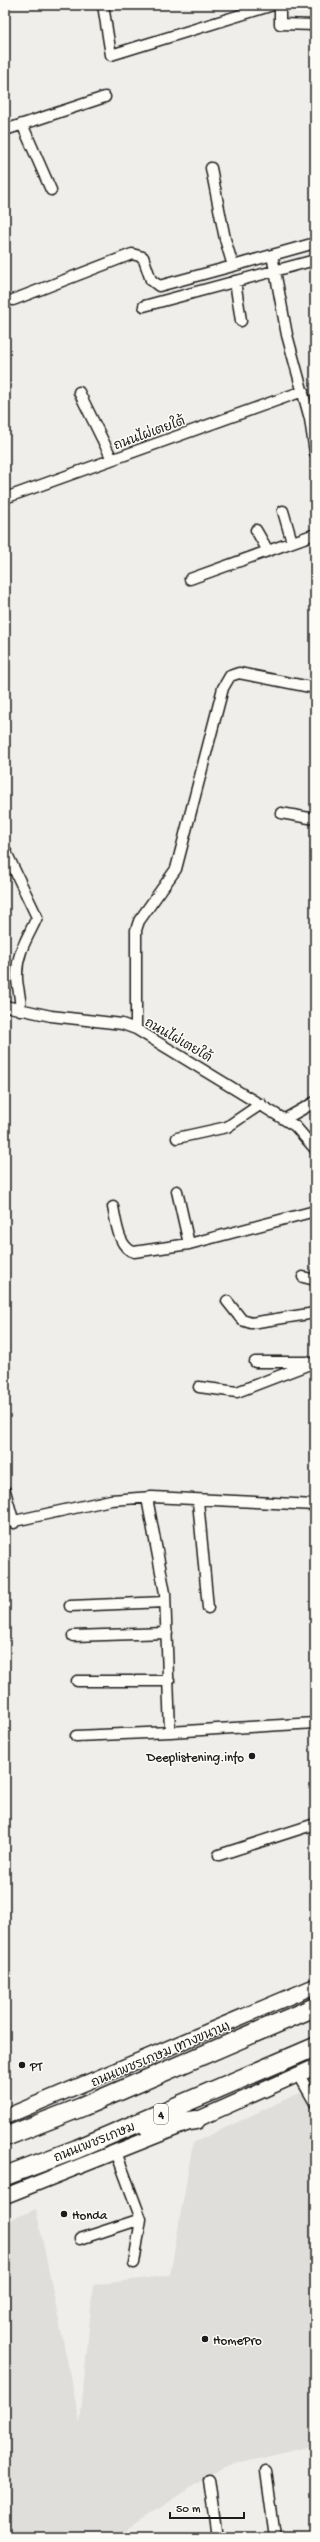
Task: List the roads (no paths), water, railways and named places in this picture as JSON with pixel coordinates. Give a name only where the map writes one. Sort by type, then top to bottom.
[{"type":"highway","points":[[5,2136],[82,2107],[315,2007]]},
{"type":"highway","name":"ถนนเพชรเกษม","points":[[5,2176],[121,2131],[315,2047]]},
{"type":"highway","points":[[121,2131],[196,2120]]},
{"type":"main road","name":"ถนนเพชรเกษม (ทางขนาน)","points":[[5,2117],[315,1986]]},
{"type":"main road","name":"4","points":[[5,2196],[196,2120],[315,2067]]},
{"type":"street","points":[[103,5],[111,55],[273,5]]},
{"type":"street","points":[[280,5],[280,24],[315,25]]},
{"type":"street","points":[[5,130],[105,98]]},
{"type":"street","points":[[22,124],[51,190]]},
{"type":"street","points":[[211,168],[225,239],[233,266]]},
{"type":"street","points":[[13,300],[132,254],[142,256],[151,280],[159,286],[315,243]]},
{"type":"street","points":[[272,255],[291,352],[303,391],[311,408],[315,447]]},
{"type":"street","points":[[144,306],[315,260]]},
{"type":"street","points":[[235,281],[241,321]]},
{"type":"street","name":"ถนนไผ่เตยใต้","points":[[5,498],[303,391]]},
{"type":"street","points":[[79,392],[112,460]]},
{"type":"street","points":[[283,511],[292,542]]},
{"type":"street","points":[[256,530],[268,551]]},
{"type":"street","points":[[190,579],[315,534]]},
{"type":"street","points":[[136,1029],[136,930],[139,921],[176,869],[217,709],[227,680],[232,674],[239,673],[315,688]]},
{"type":"street","points":[[281,813],[315,820]]},
{"type":"street","points":[[5,850],[38,916],[26,935],[18,963],[17,976],[21,999],[20,1010]]},
{"type":"street","name":"ถนนไผ่เตยใต้","points":[[5,1006],[20,1010],[122,1024],[136,1029],[285,1119],[307,1137],[315,1149]]},
{"type":"street","points":[[285,1119],[315,1102]]},
{"type":"street","points":[[177,1138],[227,1128],[261,1104]]},
{"type":"street","points":[[177,1191],[189,1244]]},
{"type":"street","points":[[113,1207],[120,1236],[128,1251],[145,1251],[189,1244],[315,1211]]},
{"type":"street","points":[[303,1277],[315,1280]]},
{"type":"street","points":[[227,1301],[242,1320],[251,1323],[315,1313]]},
{"type":"street","points":[[255,1362],[315,1362]]},
{"type":"street","points":[[199,1387],[237,1392],[315,1362]]},
{"type":"street","points":[[5,1491],[9,1523],[88,1504],[147,1498],[315,1506]]},
{"type":"street","points":[[147,1498],[165,1602],[170,1732]]},
{"type":"street","points":[[198,1501],[208,1608]]},
{"type":"street","points":[[70,1606],[165,1602]]},
{"type":"street","points":[[73,1636],[167,1633]]},
{"type":"street","points":[[77,1681],[168,1681]]},
{"type":"street","points":[[76,1736],[315,1723]]},
{"type":"street","points":[[219,1854],[315,1824]]},
{"type":"street","points":[[299,2074],[315,2104]]},
{"type":"street","points":[[116,2152],[141,2219],[134,2263]]},
{"type":"street","points":[[80,2239],[141,2219]]},
{"type":"street","points":[[266,2471],[275,2537]]},
{"type":"street","points":[[208,2480],[217,2537]]},
{"type":"place","name":"Deeplistening.info","points":[[252,1756]]},
{"type":"place","name":"PT","points":[[22,2065]]},
{"type":"place","name":"Honda","points":[[64,2214]]},
{"type":"place","name":"HomePro","points":[[205,2339]]}]
